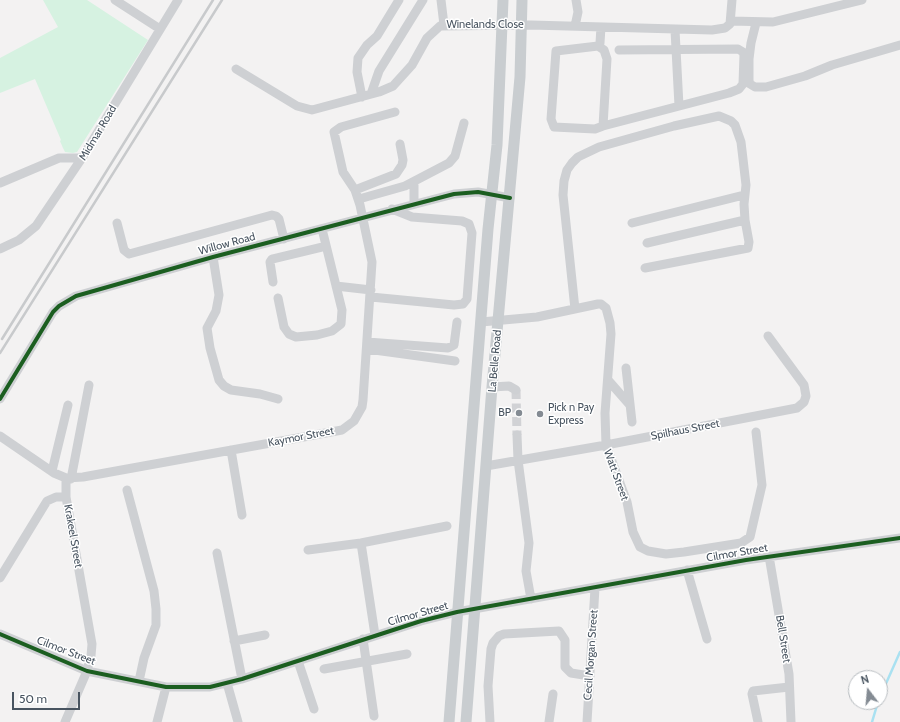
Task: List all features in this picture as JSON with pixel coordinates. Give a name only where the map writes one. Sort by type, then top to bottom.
[{"type":"main road","name":"La Belle Road","points":[[449,722],[492,193],[503,25],[503,0]]},
{"type":"main road","name":"La Belle Road","points":[[466,722],[492,387],[520,77],[522,0]]},
{"type":"street","points":[[116,0],[160,28]]},
{"type":"street","name":"Midmar Road","points":[[0,249],[19,240],[36,226],[82,158],[178,0]]},
{"type":"street","points":[[366,95],[357,72],[358,58],[367,45],[377,36],[399,0]]},
{"type":"street","points":[[366,95],[379,70],[423,0]]},
{"type":"street","points":[[441,0],[444,25]]},
{"type":"street","points":[[575,26],[578,12],[576,0]]},
{"type":"street","points":[[732,0],[731,21],[756,23],[785,20],[862,0]]},
{"type":"street","name":"Winelands Close","points":[[236,69],[305,109],[324,108],[387,89],[398,82],[412,65],[427,38],[434,29],[444,25],[575,26],[675,30],[721,29],[728,26],[731,21]]},
{"type":"street","points":[[756,23],[750,43],[749,59],[749,81],[750,84],[755,87],[766,87],[805,76],[832,65],[900,45]]},
{"type":"street","points":[[598,46],[601,27]]},
{"type":"street","points":[[675,30],[679,106]]},
{"type":"street","points":[[603,126],[607,59],[604,50],[598,46],[556,51],[551,119],[552,124],[558,128],[599,129],[603,126],[739,89],[743,84],[743,52],[738,49],[619,50]]},
{"type":"street","name":"Kaymor Street","points":[[68,478],[342,430],[349,426],[362,407],[372,262],[359,199],[343,172],[334,132],[341,127],[395,112]]},
{"type":"street","points":[[575,309],[566,224],[564,181],[567,170],[578,157],[614,143],[719,116],[731,121],[735,125],[741,142],[745,180],[745,220],[749,242],[748,248],[645,268]]},
{"type":"street","points":[[359,199],[414,182],[449,163],[455,156],[464,123]]},
{"type":"street","points":[[355,190],[396,174],[402,165],[403,160],[400,144]]},
{"type":"street","points":[[0,183],[59,158],[82,158]]},
{"type":"street","points":[[414,182],[414,203]]},
{"type":"street","name":"Willow Road","points":[[0,399],[53,312],[59,306],[76,296],[213,257],[322,229],[414,203],[466,192],[492,193],[510,198]]},
{"type":"street","points":[[632,223],[744,195]]},
{"type":"street","points":[[336,286],[371,293],[454,305],[463,304],[467,299],[472,233],[469,224],[462,221],[412,217],[392,209]]},
{"type":"street","points":[[117,223],[124,250],[129,254],[272,216],[276,216],[279,219],[284,239]]},
{"type":"street","points":[[647,243],[745,220]]},
{"type":"street","points":[[278,298],[284,327],[289,334],[296,337],[317,335],[332,330],[341,324],[342,310],[322,229]]},
{"type":"street","points":[[273,282],[270,266],[272,259],[326,246]]},
{"type":"street","points":[[213,257],[219,285],[219,295],[216,311],[207,328],[210,348],[219,380],[224,386],[231,390],[260,394],[278,399]]},
{"type":"street","name":"Watt Street","points":[[481,322],[499,322],[537,317],[601,304],[609,314],[611,334],[605,413],[606,445],[627,502],[633,532],[640,547],[655,553],[684,552],[733,545],[746,540],[750,536],[762,485],[756,432]]},
{"type":"street","points":[[367,345],[448,348],[454,345],[457,322]]},
{"type":"street","name":"Spilhaus Street","points":[[486,466],[606,445],[792,409],[800,406],[804,402],[806,396],[804,385],[768,336]]},
{"type":"street","points":[[367,345],[455,361]]},
{"type":"street","points":[[626,368],[632,422]]},
{"type":"street","points":[[608,380],[629,404]]},
{"type":"street","name":"Krakeel Street","points":[[65,722],[87,671],[91,656],[92,639],[66,497],[68,478],[89,385]]},
{"type":"street","points":[[492,387],[510,386],[516,390]]},
{"type":"street","points":[[52,471],[68,404]]},
{"type":"street","points":[[517,435],[518,460],[529,543],[526,571],[531,600]]},
{"type":"street","points":[[0,436],[52,471],[68,478]]},
{"type":"street","points":[[231,450],[242,515]]},
{"type":"street","points":[[127,490],[154,591],[156,610],[156,625],[144,658],[139,681]]},
{"type":"street","points":[[0,578],[47,501],[56,497],[66,497]]},
{"type":"street","points":[[308,550],[361,543],[447,526]]},
{"type":"street","name":"Cilmor Street","points":[[0,634],[87,671],[166,687],[191,688],[227,683],[242,679],[375,635],[457,612],[531,600],[769,556],[900,538]]},
{"type":"street","points":[[361,543],[375,635]]},
{"type":"street","points":[[217,553],[242,679]]},
{"type":"street","name":"Bell Street","points":[[769,556],[789,687],[791,722]]},
{"type":"street","points":[[688,570],[706,638]]},
{"type":"street","name":"Cecil Morgan Street","points":[[586,722],[595,588]]},
{"type":"street","points":[[490,722],[488,686],[491,649],[493,643],[504,634],[559,631],[565,640],[565,667],[571,673],[590,676]]},
{"type":"street","points":[[234,641],[265,635]]},
{"type":"street","points":[[363,639],[374,716]]},
{"type":"street","points":[[324,669],[407,654]]},
{"type":"street","points":[[298,661],[314,709]]},
{"type":"street","points":[[227,683],[238,722]]},
{"type":"street","points":[[157,722],[166,687]]},
{"type":"street","points":[[758,722],[752,694],[753,691],[789,687]]},
{"type":"street","points":[[549,722],[553,694]]},
{"type":"green space","points":[[43,0],[87,0],[148,40],[77,152],[73,153],[65,152],[35,79],[0,93],[0,58],[58,27]]},
{"type":"waterway","points":[[888,679],[900,652]]},
{"type":"waterway","points":[[872,722],[876,710]]},
{"type":"tunnel","points":[[516,390],[517,435]]},
{"type":"railway","points":[[2,339],[213,0]]},
{"type":"railway","points":[[0,353],[222,0]]},
{"type":"cycle path","points":[[0,399],[53,312],[59,306],[76,296],[213,257],[454,194],[478,192],[510,198]]},
{"type":"cycle path","points":[[0,634],[87,671],[166,687],[210,687],[242,679],[421,621],[457,612],[746,560],[900,538]]},
{"type":"place","name":"BP","points":[[519,413]]},
{"type":"place","name":"Pick n Pay Express","points":[[540,414]]}]
